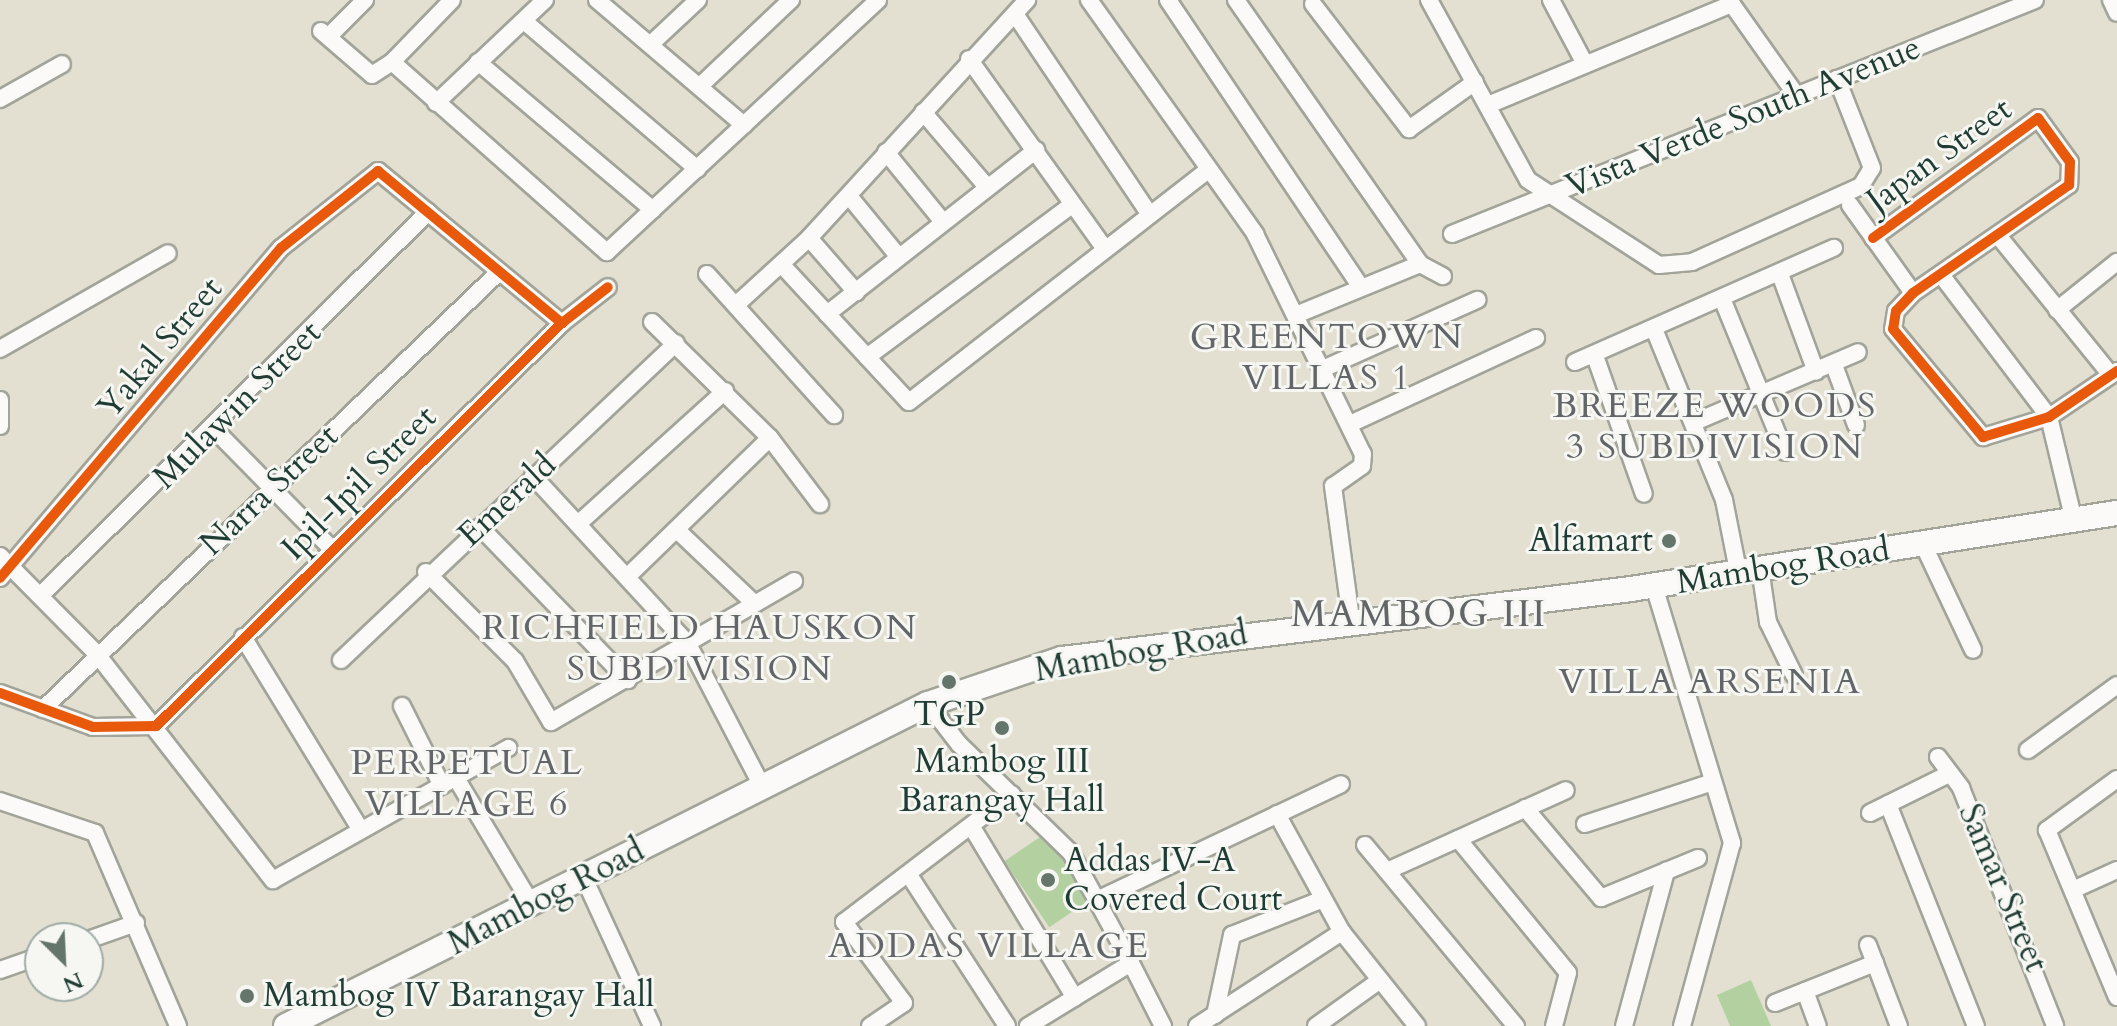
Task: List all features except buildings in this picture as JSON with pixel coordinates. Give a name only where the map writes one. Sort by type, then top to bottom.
[{"type":"main road","name":"Mambog Road","points":[[286,1026],[928,704],[1062,659],[1351,619],[1654,586],[2117,513]]},
{"type":"street","points":[[365,0],[325,34],[372,75],[392,62],[452,0]]},
{"type":"street","points":[[436,103],[545,0]]},
{"type":"street","points":[[652,43],[698,0]]},
{"type":"street","points":[[701,85],[791,0]]},
{"type":"street","points":[[392,62],[605,251],[878,0]]},
{"type":"street","points":[[737,304],[809,238],[969,59],[1027,0]]},
{"type":"street","points":[[1089,0],[1207,171],[1255,234],[1298,314],[1350,424],[1362,466],[1333,486],[1351,619]]},
{"type":"street","points":[[1236,0],[1420,264],[1443,276]]},
{"type":"street","points":[[1429,0],[1528,180],[1557,193],[1647,260],[1692,262],[1867,180],[1872,168],[1837,79]]},
{"type":"street","points":[[1551,0],[1585,64]]},
{"type":"street","points":[[2111,0],[2117,13]]},
{"type":"street","points":[[608,2],[744,125]]},
{"type":"street","points":[[1173,2],[1361,287]]},
{"type":"street","points":[[1488,105],[1731,2],[1797,96]]},
{"type":"street","name":"Vista Verde South Avenue","points":[[1452,234],[2026,2]]},
{"type":"street","points":[[1313,4],[1409,129],[1475,82]]},
{"type":"street","points":[[1015,14],[1150,215]]},
{"type":"street","points":[[524,21],[697,169]]},
{"type":"street","points":[[969,59],[1105,249]]},
{"type":"street","points":[[478,62],[653,210]]},
{"type":"street","points":[[0,99],[62,64]]},
{"type":"street","points":[[923,112],[987,187]]},
{"type":"street","name":"Japan Street","points":[[1873,238],[2038,118],[2074,175],[2000,238]]},
{"type":"street","points":[[827,314],[1036,150]]},
{"type":"street","points":[[886,152],[943,222]]},
{"type":"street","name":"Yakal Street","points":[[4,567],[281,248],[378,171],[428,212]]},
{"type":"street","points":[[781,264],[909,402],[1207,171]]},
{"type":"street","points":[[849,196],[899,257]]},
{"type":"street","points":[[867,357],[1072,205]]},
{"type":"street","points":[[1850,205],[1913,293]]},
{"type":"street","points":[[428,212],[562,323]]},
{"type":"street","name":"Mulawin Street","points":[[42,594],[215,430],[428,212]]},
{"type":"street","points":[[809,238],[856,292]]},
{"type":"street","points":[[1880,341],[1893,329],[1896,311],[1913,293],[2000,238],[2057,310],[2114,373],[2049,417],[1983,437],[1893,329]]},
{"type":"street","points":[[1575,362],[1723,301],[1834,248]]},
{"type":"street","points":[[0,349],[168,253]]},
{"type":"street","points":[[2057,310],[2117,262]]},
{"type":"street","points":[[1298,314],[1420,264]]},
{"type":"street","name":"Narra Street","points":[[43,709],[96,653],[498,273]]},
{"type":"street","points":[[707,274],[834,415]]},
{"type":"street","points":[[1780,274],[1816,372]]},
{"type":"street","points":[[1942,276],[2049,417],[2074,521]]},
{"type":"street","name":"Ipil-Ipil Street","points":[[156,726],[562,323],[608,287]]},
{"type":"street","points":[[1325,368],[1477,300]]},
{"type":"street","points":[[1723,301],[1785,452]]},
{"type":"street","points":[[652,322],[770,438],[820,504]]},
{"type":"street","points":[[1654,329],[1695,422],[1768,622],[1794,675]]},
{"type":"street","points":[[1350,424],[1536,338]]},
{"type":"street","name":"Emerald","points":[[341,660],[426,572],[480,527],[676,343]]},
{"type":"street","points":[[1695,422],[1834,365],[1858,352]]},
{"type":"street","points":[[1595,356],[1644,494]]},
{"type":"street","points":[[1834,365],[1856,425]]},
{"type":"street","points":[[579,523],[725,391]]},
{"type":"street","points":[[0,400],[0,426]]},
{"type":"street","points":[[215,430],[275,485],[332,549]]},
{"type":"street","points":[[628,576],[678,531],[770,438]]},
{"type":"street","points":[[533,476],[688,644],[762,786]]},
{"type":"street","points":[[480,527],[628,680]]},
{"type":"street","points":[[678,531],[755,604]]},
{"type":"street","points":[[1923,544],[1973,650]]},
{"type":"street","points":[[4,567],[42,594],[96,653],[156,726],[273,880],[508,748]]},
{"type":"street","points":[[426,572],[515,661],[551,722],[794,581]]},
{"type":"street","points":[[1654,586],[1732,850],[1682,1026]]},
{"type":"street","points":[[243,637],[361,830]]},
{"type":"street","points":[[2028,750],[2117,685]]},
{"type":"street","points":[[0,693],[93,727],[156,726]]},
{"type":"street","points":[[928,704],[1012,794],[1052,829],[1097,900],[1163,1026]]},
{"type":"street","points":[[402,706],[532,905]]},
{"type":"street","name":"Samar Street","points":[[1938,757],[1961,788],[2055,1026]]},
{"type":"street","points":[[1870,813],[1949,774]]},
{"type":"street","points":[[2116,990],[2047,830],[2117,779]]},
{"type":"street","points":[[1585,824],[1713,782]]},
{"type":"street","points":[[1097,900],[1341,784]]},
{"type":"street","points":[[1387,871],[1566,790]]},
{"type":"street","points":[[870,1026],[904,1003],[844,922],[973,829],[1012,794]]},
{"type":"street","points":[[0,801],[95,833],[178,1026]]},
{"type":"street","points":[[1888,804],[1976,1026]]},
{"type":"street","points":[[1525,808],[1601,898],[1698,858]]},
{"type":"street","points":[[1277,814],[1321,900],[1342,932],[1417,1026]]},
{"type":"street","points":[[973,829],[1075,998]]},
{"type":"street","points":[[1458,839],[1568,973],[1554,1026]]},
{"type":"street","points":[[1365,845],[1516,1026]]},
{"type":"street","points":[[2075,889],[2117,870]]},
{"type":"street","points":[[1624,1026],[1666,871]]},
{"type":"street","points":[[909,875],[1007,1026]]},
{"type":"street","points":[[584,878],[652,1026]]},
{"type":"street","points":[[1215,1015],[1232,935],[1321,900]]},
{"type":"street","points":[[104,934],[136,923]]},
{"type":"street","points":[[1197,1026],[1342,932]]},
{"type":"street","points":[[1868,945],[1899,1026]]},
{"type":"street","points":[[0,970],[24,962]]},
{"type":"street","points":[[1028,1026],[1131,963]]},
{"type":"street","points":[[1775,1003],[1875,963]]},
{"type":"street","points":[[1316,1026],[1380,980]]},
{"type":"street","points":[[1805,991],[1818,1026]]},
{"type":"green space","name":"Addas IV-A Covered Court","points":[[1046,833],[1091,899],[1049,927],[1005,861]]},
{"type":"green space","points":[[1751,980],[1771,1026],[1730,1026],[1717,995]]},
{"type":"cycle path","points":[[1873,238],[2038,118],[2070,162],[2069,185],[1913,293],[1896,311],[1893,329],[1983,437],[2049,417],[2117,371]]},
{"type":"cycle path","points":[[0,578],[281,248],[378,171],[562,323]]},
{"type":"cycle path","points":[[0,693],[93,727],[156,726],[562,323],[608,287]]},
{"type":"place","name":"Alfamart","points":[[1669,541]]},
{"type":"place","name":"TGP","points":[[949,682]]},
{"type":"place","name":"Mambog III Barangay Hall","points":[[1002,728]]},
{"type":"place","name":"Addas IV-A Covered Court","points":[[1048,880]]},
{"type":"place","name":"Mambog IV Barangay Hall","points":[[247,996]]},
{"type":"district","name":"GREENTOWN VILLAS 1","points":[[1327,356]]},
{"type":"district","name":"BREEZE WOODS 3 SUBDIVISION","points":[[1715,426]]},
{"type":"district","name":"MAMBOG III","points":[[1419,615]]},
{"type":"district","name":"RICHFIELD HAUSKON SUBDIVISION","points":[[700,648]]},
{"type":"district","name":"VILLA ARSENIA","points":[[1710,682]]},
{"type":"district","name":"PERPETUAL VILLAGE 6","points":[[467,782]]},
{"type":"district","name":"ADDAS VILLAGE","points":[[989,946]]}]
